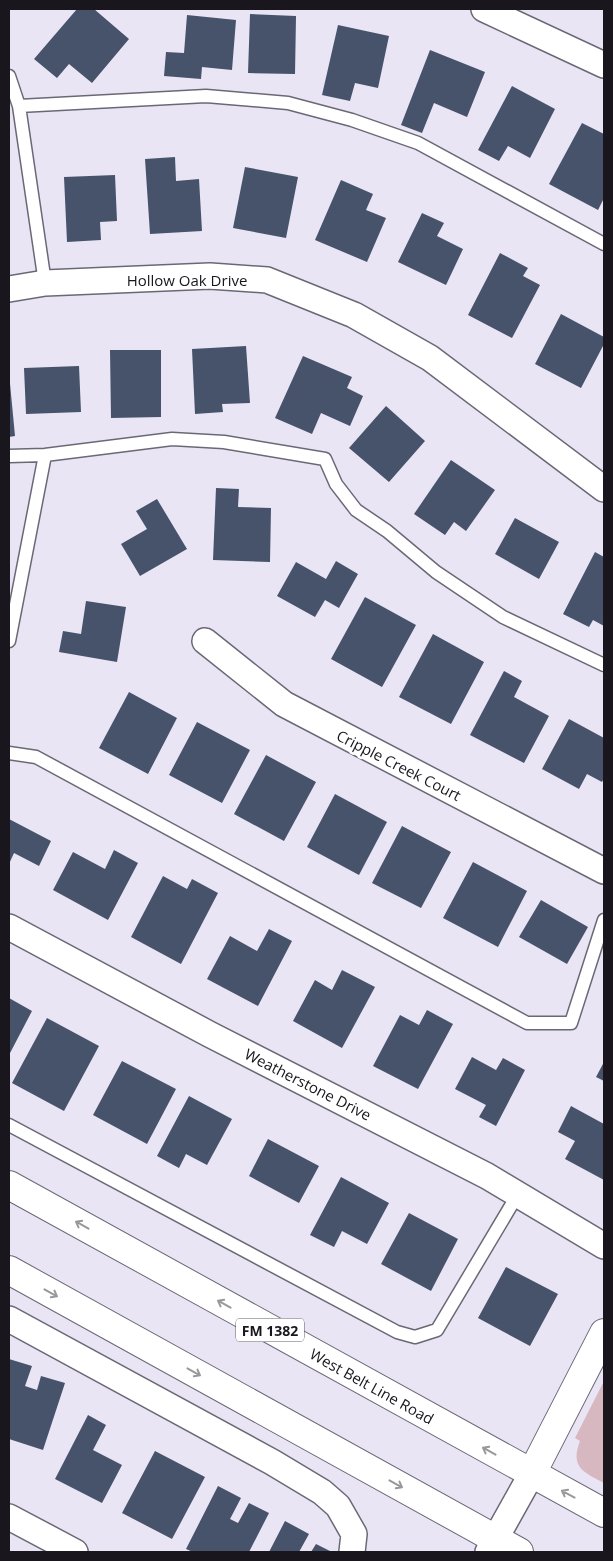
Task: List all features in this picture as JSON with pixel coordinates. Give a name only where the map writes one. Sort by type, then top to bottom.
[{"type":"main road","name":"West Belt Line Road","points":[[9,1185],[531,1475],[604,1513]]},
{"type":"main road","points":[[9,1270],[492,1546],[519,1552]]},
{"type":"main road","points":[[531,1475],[604,1333]]},
{"type":"street","points":[[484,9],[604,65]]},
{"type":"street","name":"Hollow Oak Drive","points":[[9,288],[45,283],[210,276],[267,280],[354,315],[430,358],[604,489]]},
{"type":"street","name":"Cripple Creek Court","points":[[205,641],[284,704],[604,871]]},
{"type":"street","name":"Weatherstone Drive","points":[[9,927],[218,1038],[487,1176],[604,1246]]},
{"type":"street","points":[[9,1319],[322,1492],[338,1506],[354,1534],[352,1552]]},
{"type":"street","points":[[492,1546],[531,1475]]},
{"type":"street","points":[[9,1517],[75,1552]]},
{"type":"lane","points":[[9,76],[19,106],[45,283]]},
{"type":"lane","points":[[19,106],[206,96],[288,103],[352,120],[418,143],[604,244]]},
{"type":"lane","points":[[9,456],[45,455],[172,439],[224,442],[325,459],[336,484],[356,510],[387,531],[436,572],[503,617],[604,665]]},
{"type":"lane","points":[[9,642],[45,455]]},
{"type":"lane","points":[[9,752],[36,757],[527,1022],[571,1023],[604,920]]},
{"type":"lane","points":[[9,1125],[397,1332],[415,1336],[437,1330],[518,1194]]},
{"type":"shaded area","points":[[604,1381],[604,1483],[580,1468],[577,1450],[580,1441],[575,1438]]},
{"type":"building","points":[[77,9],[94,9],[129,39],[92,83],[69,64],[57,78],[34,59]]},
{"type":"building","points":[[250,14],[296,16],[295,74],[248,73]]},
{"type":"building","points":[[187,15],[236,20],[232,70],[202,67],[201,79],[164,76],[166,52],[184,53]]},
{"type":"building","points":[[338,25],[389,36],[378,88],[355,83],[350,101],[322,95]]},
{"type":"building","points":[[430,50],[485,72],[467,117],[434,103],[422,133],[401,125]]},
{"type":"building","points":[[512,86],[555,109],[530,158],[508,146],[499,161],[478,150]]},
{"type":"building","points":[[582,123],[604,134],[604,198],[598,210],[549,184]]},
{"type":"building","points":[[175,157],[176,181],[199,179],[202,231],[150,234],[145,159]]},
{"type":"building","points":[[245,167],[298,177],[286,238],[233,228]]},
{"type":"building","points":[[115,175],[117,221],[100,222],[101,240],[67,242],[64,177]]},
{"type":"building","points":[[341,180],[373,194],[366,210],[386,218],[367,262],[315,240]]},
{"type":"building","points":[[422,213],[444,223],[437,236],[463,249],[446,285],[398,262]]},
{"type":"building","points":[[500,253],[528,268],[523,276],[540,285],[512,338],[468,315]]},
{"type":"building","points":[[561,314],[604,337],[604,344],[581,388],[535,364]]},
{"type":"building","points":[[246,346],[250,403],[222,404],[223,412],[195,414],[192,349]]},
{"type":"building","points":[[110,350],[161,350],[161,417],[111,418]]},
{"type":"building","points":[[303,356],[352,377],[347,388],[363,396],[350,426],[321,413],[312,434],[275,418]]},
{"type":"building","points":[[79,366],[81,412],[26,414],[24,368]]},
{"type":"building","points":[[9,373],[15,436],[9,437]]},
{"type":"building","points":[[386,406],[425,441],[389,482],[349,448]]},
{"type":"building","points":[[451,460],[495,490],[466,531],[454,522],[445,535],[414,514]]},
{"type":"building","points":[[216,488],[239,489],[238,507],[271,508],[270,562],[213,560]]},
{"type":"building","points":[[157,499],[187,549],[140,576],[121,544],[147,529],[136,511]]},
{"type":"building","points":[[515,518],[559,542],[539,579],[495,554]]},
{"type":"building","points":[[595,552],[604,557],[604,626],[593,620],[589,627],[563,614]]},
{"type":"building","points":[[336,561],[358,574],[339,608],[325,600],[315,617],[277,596],[296,562],[326,579]]},
{"type":"building","points":[[365,597],[416,625],[382,687],[331,659]]},
{"type":"building","points":[[86,601],[126,607],[117,662],[59,652],[63,631],[81,634]]},
{"type":"building","points":[[433,634],[484,662],[451,724],[399,697]]},
{"type":"building","points":[[504,671],[522,681],[514,697],[549,716],[524,763],[470,735]]},
{"type":"building","points":[[129,692],[177,718],[148,774],[99,748]]},
{"type":"building","points":[[569,719],[604,738],[604,778],[602,782],[587,774],[579,789],[542,769]]},
{"type":"building","points":[[197,722],[250,750],[222,803],[169,775]]},
{"type":"building","points":[[266,755],[316,782],[284,841],[234,814]]},
{"type":"building","points":[[335,794],[387,822],[359,875],[307,847]]},
{"type":"building","points":[[9,819],[51,841],[39,866],[14,853],[9,864]]},
{"type":"building","points":[[402,826],[451,852],[421,908],[372,883]]},
{"type":"building","points":[[114,850],[138,863],[108,920],[53,890],[73,852],[105,869]]},
{"type":"building","points":[[473,862],[527,891],[498,947],[443,918]]},
{"type":"building","points":[[163,876],[187,889],[192,879],[218,893],[181,964],[131,937]]},
{"type":"building","points":[[541,900],[588,927],[567,964],[519,937]]},
{"type":"building","points":[[269,929],[292,941],[258,1006],[207,979],[230,936],[257,951]]},
{"type":"building","points":[[342,970],[375,987],[342,1048],[293,1021],[315,980],[332,990]]},
{"type":"building","points":[[9,998],[32,1011],[9,1055]]},
{"type":"building","points":[[427,1010],[453,1024],[418,1089],[373,1066],[400,1015],[419,1025]]},
{"type":"building","points":[[47,1018],[99,1046],[64,1111],[12,1083]]},
{"type":"building","points":[[472,1057],[496,1070],[503,1058],[525,1070],[496,1126],[479,1117],[486,1105],[455,1089]]},
{"type":"building","points":[[122,1061],[176,1089],[147,1144],[93,1115]]},
{"type":"building","points":[[604,1062],[604,1081],[596,1077]]},
{"type":"building","points":[[189,1096],[232,1119],[207,1165],[186,1154],[179,1168],[157,1156]]},
{"type":"building","points":[[571,1106],[604,1124],[604,1180],[565,1159],[575,1141],[558,1132]]},
{"type":"building","points":[[268,1139],[319,1166],[299,1203],[249,1176]]},
{"type":"building","points":[[341,1177],[389,1203],[367,1244],[342,1231],[334,1247],[310,1235]]},
{"type":"building","points":[[409,1213],[458,1239],[431,1291],[381,1264]]},
{"type":"building","points":[[506,1267],[558,1294],[530,1346],[478,1318]]},
{"type":"building","points":[[9,1359],[32,1366],[25,1386],[37,1390],[41,1376],[65,1383],[43,1450],[9,1439]]},
{"type":"building","points":[[88,1415],[106,1425],[93,1450],[122,1465],[102,1503],[55,1479]]},
{"type":"building","points":[[155,1451],[205,1477],[172,1539],[122,1513]]},
{"type":"building","points":[[218,1486],[241,1498],[230,1519],[238,1523],[249,1503],[269,1513],[249,1552],[193,1552],[186,1549]]},
{"type":"building","points":[[285,1521],[309,1534],[299,1552],[269,1552]]},
{"type":"building","points":[[316,1544],[332,1552],[311,1552]]}]
